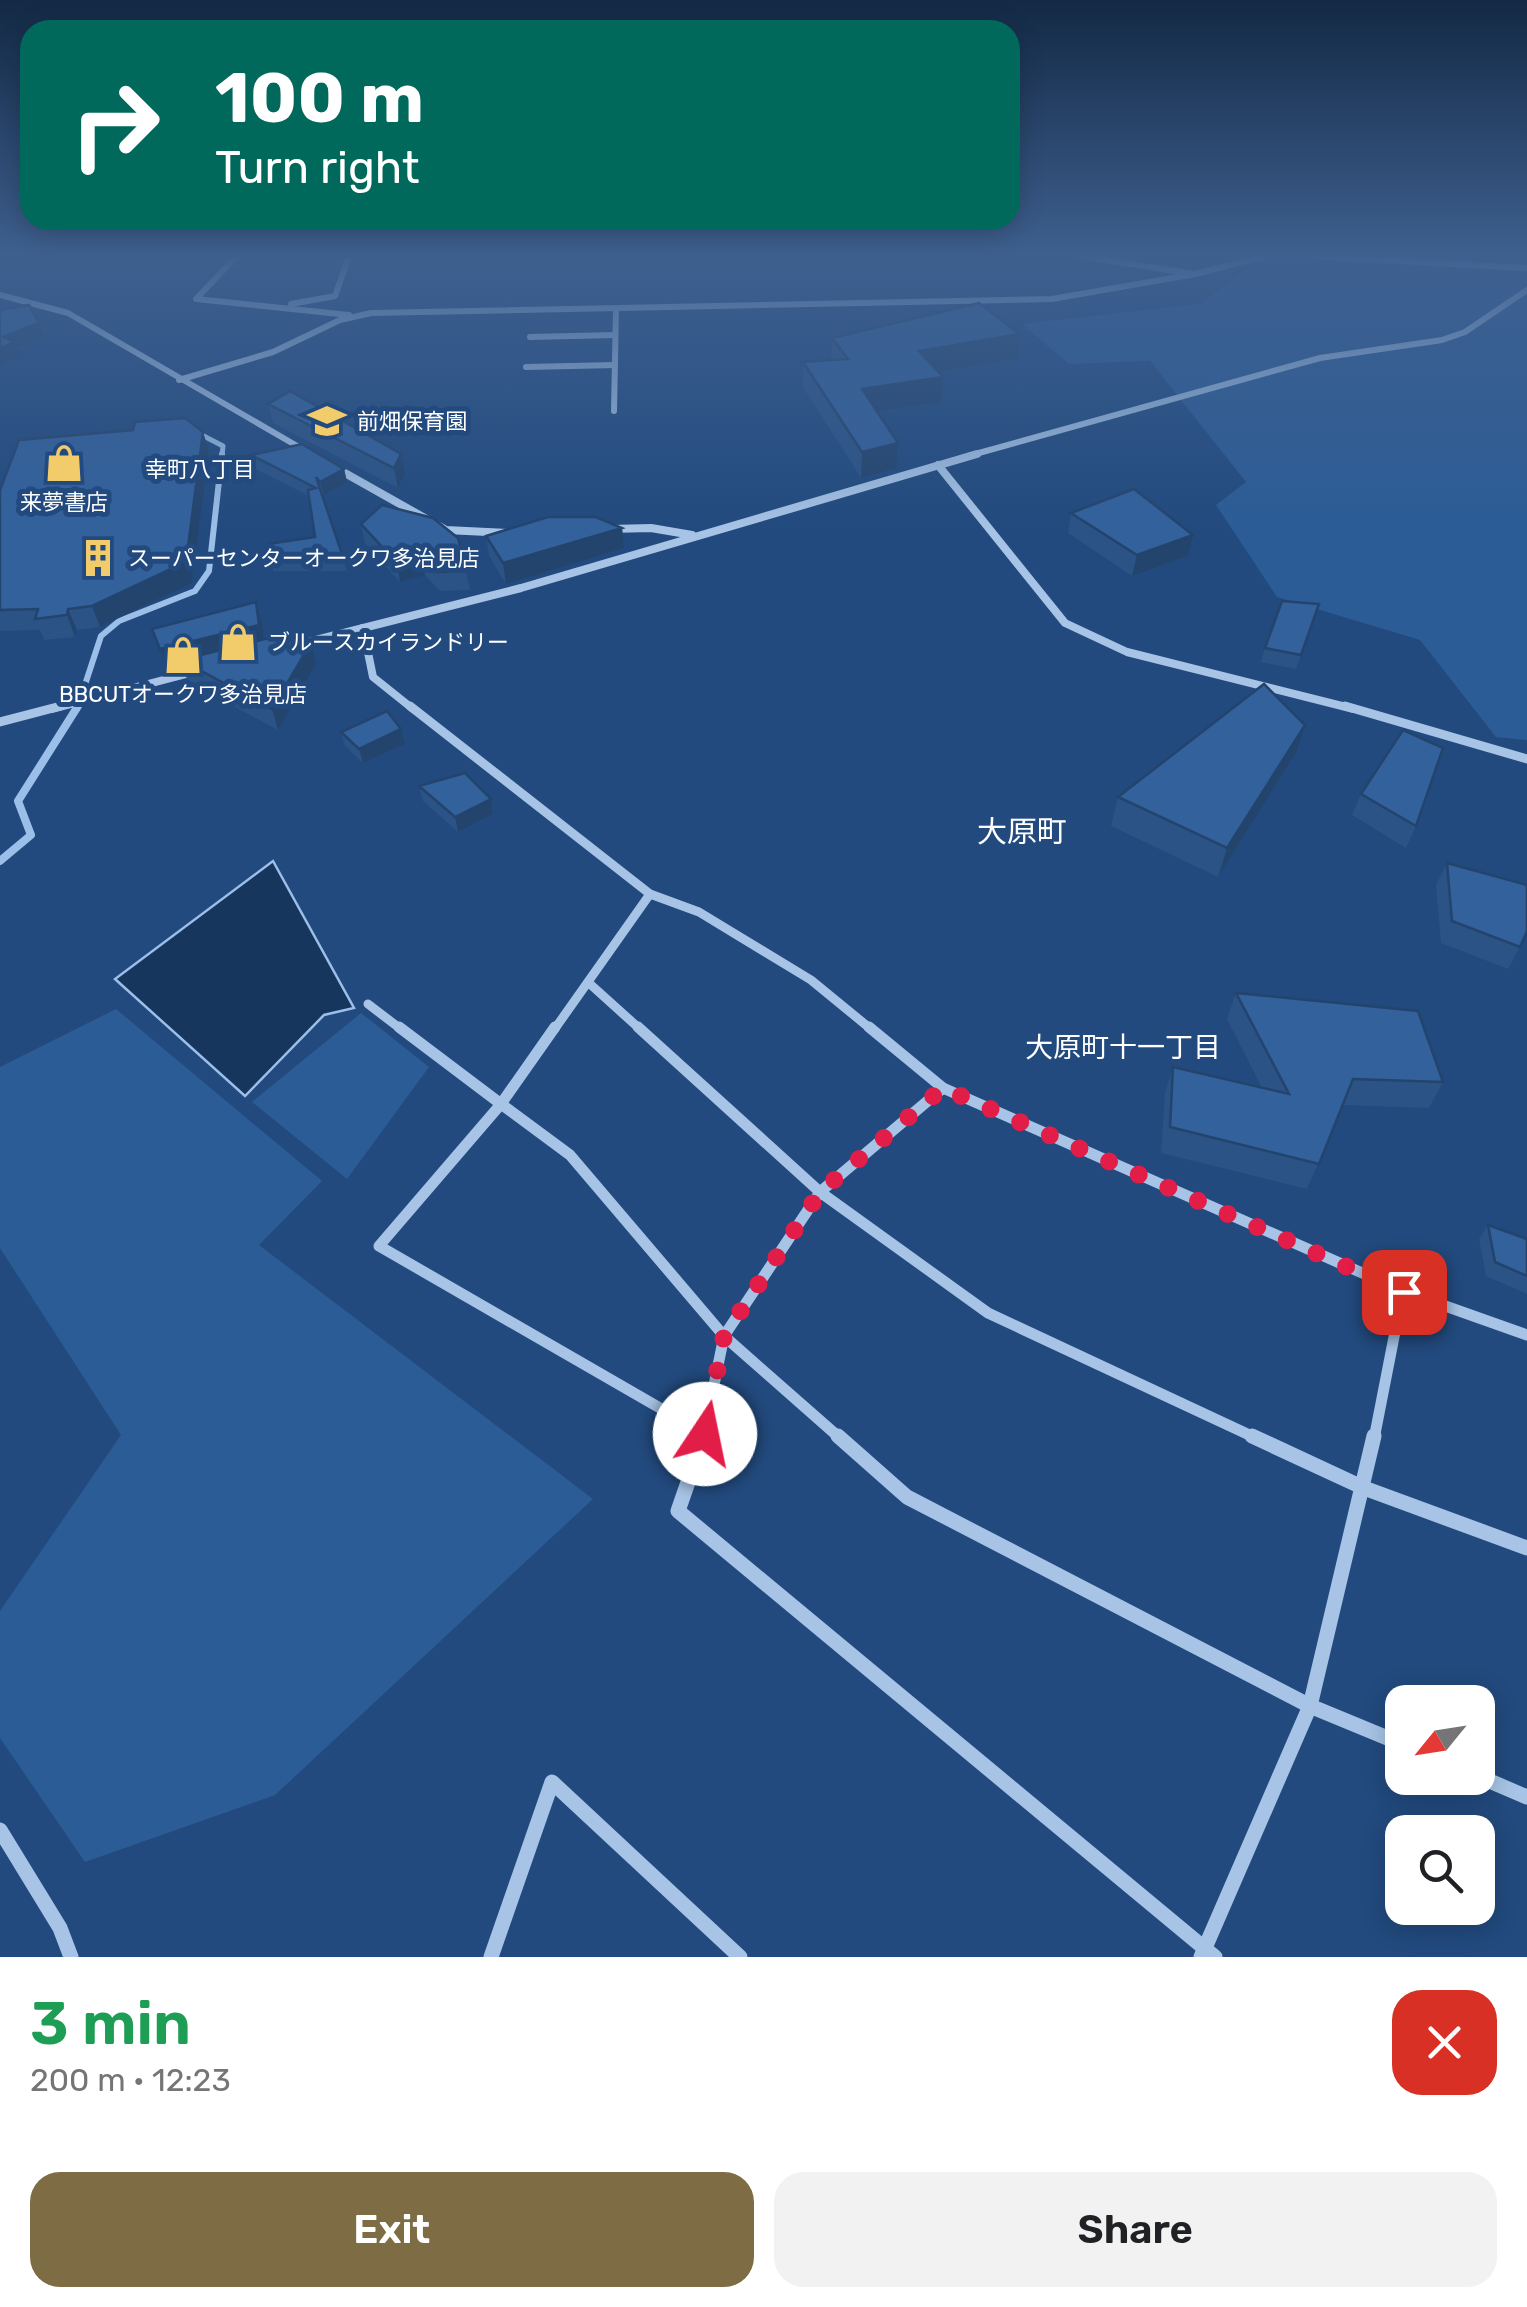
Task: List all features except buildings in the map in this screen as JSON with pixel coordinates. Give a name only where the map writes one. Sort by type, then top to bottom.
[{"type":"street","points":[[125,347],[315,456]]},
{"type":"street","points":[[179,380],[283,347]]},
{"type":"street","points":[[614,411],[616,347]]},
{"type":"street","points":[[286,648],[437,612],[1320,358],[1392,347]]},
{"type":"street","points":[[526,367],[615,365]]},
{"type":"street","points":[[938,465],[1065,623],[1127,652],[1310,696],[1527,758]]},
{"type":"street","points":[[332,466],[446,530],[480,534],[526,532]]},
{"type":"street","points":[[593,529],[651,528],[698,536]]},
{"type":"street","points":[[363,628],[373,677],[650,894],[698,912],[811,980],[943,1088],[1404,1292],[1527,1335]]},
{"type":"street","points":[[0,722],[210,668]]},
{"type":"street","points":[[650,894],[590,984],[501,1104],[379,1246],[705,1434]]},
{"type":"street","points":[[590,984],[820,1192],[988,1313],[1364,1488],[1527,1548]]},
{"type":"street","points":[[368,1004],[570,1155],[724,1336],[906,1497],[1310,1706],[1385,1737]]},
{"type":"street","points":[[943,1088],[820,1192],[724,1336],[705,1434],[678,1511],[1207,1954],[1310,1706],[1364,1488],[1404,1292]]},
{"type":"street","points":[[491,1957],[552,1782],[740,1957]]},
{"type":"street","points":[[1495,1783],[1527,1796]]},
{"type":"street","points":[[0,1830],[60,1928],[71,1957]]},
{"type":"shaded area","points":[[1049,347],[1527,347],[1527,740],[1496,737],[1420,640],[1277,597],[1216,505],[1246,482],[1150,361],[1069,364]]},
{"type":"shaded area","points":[[273,861],[354,1008],[324,1015],[245,1096],[115,979]]},
{"type":"shaded area","points":[[116,1009],[322,1181],[259,1245],[593,1499],[275,1795],[85,1862],[0,1738],[0,1611],[121,1435],[0,1248],[0,1067]]},
{"type":"shaded area","points":[[361,1013],[429,1067],[347,1179],[252,1102]]},
{"type":"waterway","points":[[194,431],[223,446],[222,456]]},
{"type":"waterway","points":[[78,706],[101,636],[119,621],[195,591],[209,571],[222,454]]},
{"type":"waterway","points":[[0,861],[31,835],[18,801],[78,706]]},
{"type":"place","name":"前畑保育園","points":[[327,421]]},
{"type":"place","name":"来夢書店","points":[[64,463]]},
{"type":"place","name":"スーパーセンターオークワ多治見店","points":[[98,558]]},
{"type":"place","name":"ブルースカイランドリー","points":[[238,642]]},
{"type":"place","name":"BBCUTオークワ多治見店","points":[[183,655]]},
{"type":"district","name":"幸町八丁目","points":[[200,469]]},
{"type":"district","name":"大原町","points":[[1022,832]]},
{"type":"district","name":"大原町十一丁目","points":[[1123,1047]]},
{"type":"route","points":[[705,1434],[724,1336],[820,1192],[943,1088],[1404,1292]]}]
